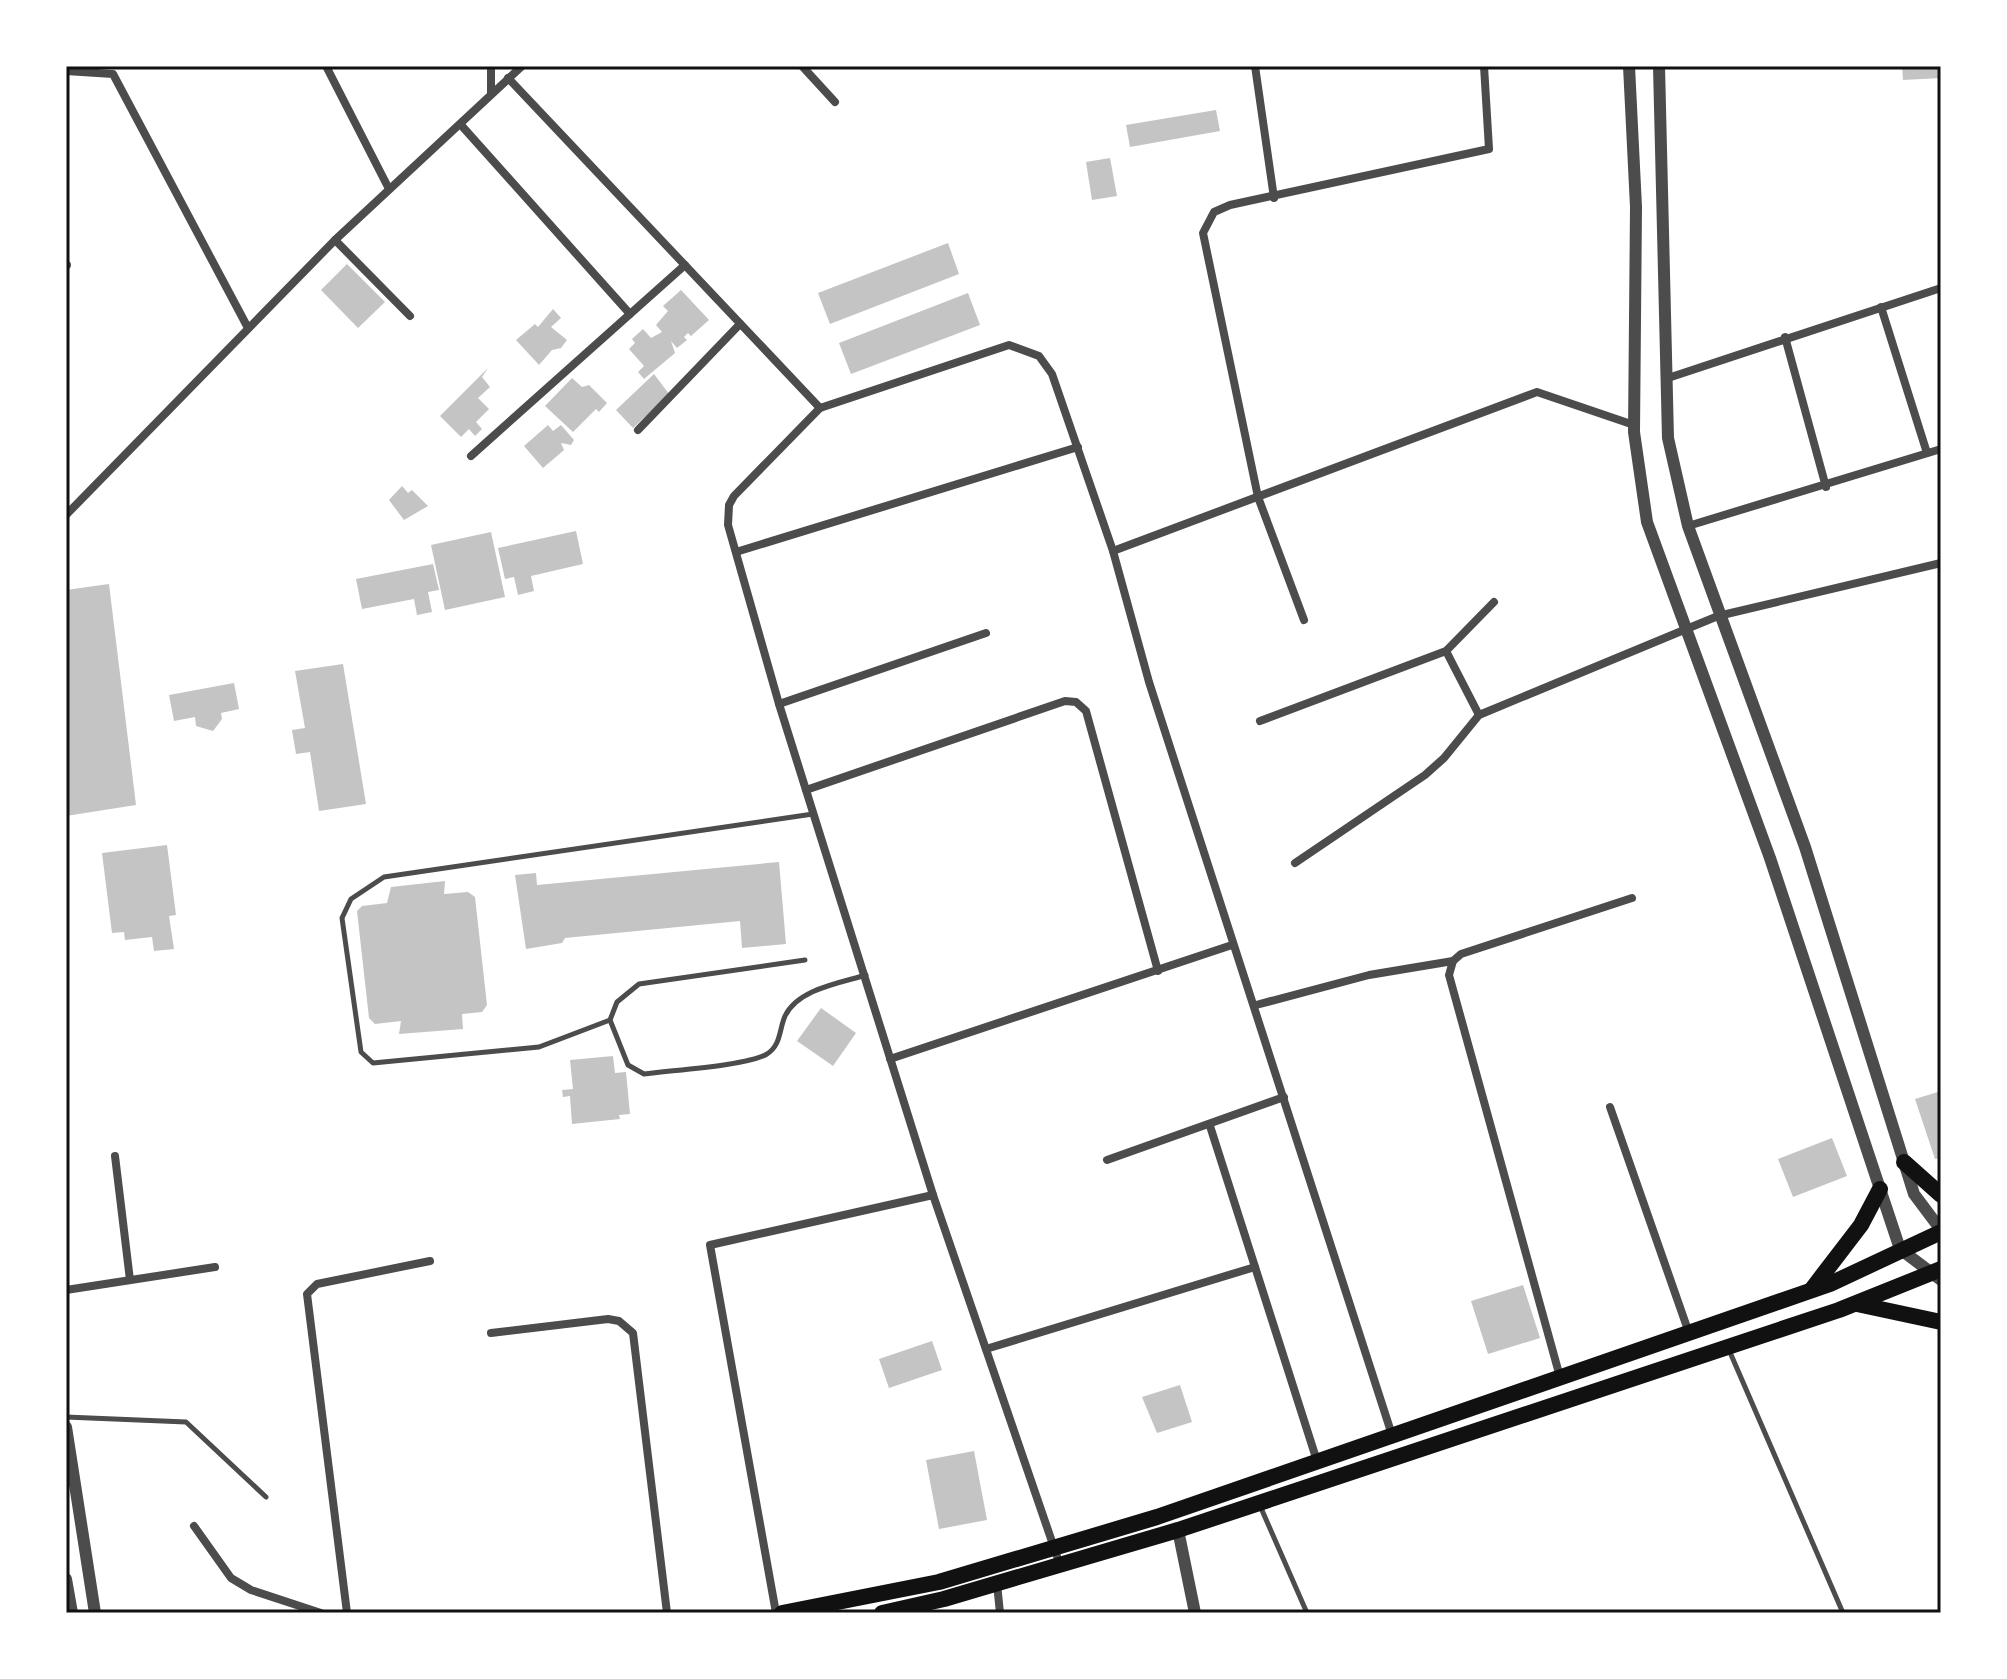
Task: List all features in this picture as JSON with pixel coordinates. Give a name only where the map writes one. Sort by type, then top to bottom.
[{"type":"main road","points":[[1904,1162],[1941,1195]]},
{"type":"main road","points":[[1811,1290],[1849,1243],[1880,1189]]},
{"type":"main road","points":[[779,1613],[939,1582],[1157,1517],[1811,1290],[1941,1231]]},
{"type":"main road","points":[[882,1613],[903,1611],[1178,1530],[1938,1274]]},
{"type":"main road","points":[[1855,1304],[1941,1322]]},
{"type":"street","points":[[326,66],[389,189]]},
{"type":"street","points":[[491,66],[491,93]]},
{"type":"street","points":[[66,515],[335,240],[522,66]]},
{"type":"street","points":[[802,66],[835,102]]},
{"type":"street","points":[[1255,66],[1274,198]]},
{"type":"street","points":[[1304,620],[1258,497],[1203,233],[1214,212],[1230,205],[1274,198],[1489,149],[1484,66]]},
{"type":"street","points":[[1629,66],[1636,207],[1634,425],[1647,522],[1770,858],[1900,1249],[1938,1274]]},
{"type":"street","points":[[1659,66],[1668,438],[1688,526],[1718,616],[1805,847],[1914,1194],[1941,1231]]},
{"type":"street","points":[[66,71],[113,74],[248,328]]},
{"type":"street","points":[[508,78],[820,408]]},
{"type":"street","points":[[461,125],[630,314]]},
{"type":"street","points":[[335,240],[410,316]]},
{"type":"street","points":[[471,456],[685,265]]},
{"type":"street","points":[[1668,378],[1941,288]]},
{"type":"street","points":[[1881,307],[1927,453]]},
{"type":"street","points":[[638,430],[740,324]]},
{"type":"street","points":[[1785,337],[1826,487]]},
{"type":"street","points":[[1060,1565],[933,1195],[890,1059],[867,974],[779,704],[728,514],[734,496],[820,408],[1009,345],[1039,356],[1052,374],[1113,551],[1149,682],[1232,945],[1256,1005],[1392,1435]]},
{"type":"street","points":[[1113,551],[1537,392],[1634,425]]},
{"type":"street","points":[[736,552],[1078,447]]},
{"type":"street","points":[[1688,526],[1826,487],[1941,449]]},
{"type":"street","points":[[1295,863],[1425,775],[1444,758],[1479,715],[1718,616],[1941,563]]},
{"type":"street","points":[[1260,721],[1446,651],[1494,602]]},
{"type":"street","points":[[779,704],[986,633]]},
{"type":"street","points":[[1446,651],[1479,715]]},
{"type":"street","points":[[806,790],[1065,701],[1076,702],[1086,711],[1158,971]]},
{"type":"street","points":[[1256,1005],[1369,975],[1453,961],[1461,954],[1632,898]]},
{"type":"street","points":[[890,1059],[1232,945]]},
{"type":"street","points":[[1453,961],[1449,975],[1560,1377]]},
{"type":"street","points":[[1107,1160],[1210,1126],[1284,1097]]},
{"type":"street","points":[[1610,1107],[1689,1333]]},
{"type":"street","points":[[1210,1126],[1317,1461]]},
{"type":"street","points":[[115,1156],[130,1280]]},
{"type":"street","points":[[779,1613],[710,1245],[933,1195]]},
{"type":"street","points":[[347,1613],[307,1294],[317,1284],[430,1261]]},
{"type":"street","points":[[66,1290],[215,1267]]},
{"type":"street","points":[[986,1349],[1255,1267]]},
{"type":"street","points":[[491,1333],[608,1319],[619,1321],[633,1333],[667,1613]]},
{"type":"street","points":[[66,1427],[95,1613]]},
{"type":"street","points":[[194,1526],[231,1578],[251,1590],[321,1613]]},
{"type":"street","points":[[1178,1530],[1195,1613]]},
{"type":"street","points":[[66,1579],[72,1613]]},
{"type":"street","points":[[997,1583],[1000,1613]]},
{"type":"lane","points":[[610,1020],[539,1047],[373,1063],[361,1052],[342,918],[351,899],[384,877],[813,814]]},
{"type":"lane","points":[[805,960],[639,984],[617,1002],[610,1020],[628,1065],[644,1074],[760,1057],[777,1045],[786,1014],[807,994],[867,974]]},
{"type":"lane","points":[[1728,1346],[1843,1613]]},
{"type":"lane","points":[[66,1417],[186,1422],[266,1497]]},
{"type":"lane","points":[[1259,1503],[1307,1613]]},
{"type":"building","points":[[1902,66],[1941,66],[1941,78],[1903,80]]},
{"type":"building","points":[[1216,110],[1220,131],[1130,147],[1126,125]]},
{"type":"building","points":[[1110,158],[1117,196],[1092,200],[1086,162]]},
{"type":"building","points":[[948,243],[959,274],[830,324],[818,293]]},
{"type":"building","points":[[347,264],[385,302],[358,328],[321,290]]},
{"type":"building","points":[[681,290],[709,320],[691,336],[688,333],[684,337],[687,340],[677,348],[671,341],[675,353],[644,379],[638,372],[644,366],[629,349],[635,343],[632,339],[643,329],[651,338],[662,332],[656,325],[668,311],[663,306]]},
{"type":"building","points":[[968,293],[980,325],[851,374],[839,343]]},
{"type":"building","points":[[553,309],[561,318],[551,327],[567,340],[561,348],[552,350],[539,365],[516,340],[535,324],[538,327]]},
{"type":"building","points":[[488,368],[482,377],[490,387],[478,398],[489,409],[476,422],[482,429],[475,436],[469,429],[461,437],[440,416]]},
{"type":"building","points":[[654,374],[669,394],[633,428],[616,410]]},
{"type":"building","points":[[572,378],[582,387],[589,385],[607,403],[599,412],[596,409],[573,432],[545,406]]},
{"type":"building","points":[[548,425],[553,431],[561,425],[574,440],[571,445],[561,443],[564,450],[543,468],[524,446]]},
{"type":"building","points":[[402,486],[408,493],[412,490],[428,506],[404,520],[389,500]]},
{"type":"building","points":[[576,531],[583,564],[531,576],[534,591],[518,595],[514,577],[505,579],[498,548]]},
{"type":"building","points":[[491,532],[505,597],[445,610],[431,545]]},
{"type":"building","points":[[433,564],[439,590],[428,592],[432,612],[417,615],[414,599],[362,609],[356,579]]},
{"type":"building","points":[[109,584],[136,805],[66,816],[66,590]]},
{"type":"building","points":[[343,664],[366,804],[319,811],[310,752],[296,754],[292,730],[305,728],[295,671]]},
{"type":"building","points":[[234,683],[239,709],[221,713],[222,719],[213,731],[196,726],[195,717],[174,721],[169,695]]},
{"type":"building","points":[[167,845],[176,915],[169,916],[174,949],[154,951],[152,937],[125,940],[124,932],[112,933],[102,853]]},
{"type":"building","points":[[779,862],[786,944],[742,948],[740,921],[565,938],[562,943],[526,949],[515,875],[536,873],[537,885]]},
{"type":"building","points":[[445,881],[444,894],[468,892],[475,897],[487,1005],[482,1012],[462,1014],[463,1029],[399,1034],[401,1021],[375,1024],[369,1018],[357,911],[362,906],[387,903],[391,887]]},
{"type":"building","points":[[821,1008],[856,1033],[833,1066],[797,1041]]},
{"type":"building","points":[[613,1056],[615,1073],[626,1072],[630,1114],[619,1115],[620,1119],[572,1124],[570,1096],[563,1097],[562,1090],[573,1089],[570,1060]]},
{"type":"building","points":[[1941,1091],[1941,1158],[1935,1159],[1915,1099]]},
{"type":"building","points":[[1832,1138],[1847,1176],[1793,1197],[1778,1159]]},
{"type":"building","points":[[1523,1285],[1540,1338],[1488,1354],[1471,1301]]},
{"type":"building","points":[[932,1341],[942,1370],[889,1388],[879,1359]]},
{"type":"building","points":[[1180,1385],[1192,1422],[1157,1433],[1142,1397]]},
{"type":"building","points":[[974,1451],[987,1520],[939,1529],[926,1460]]}]
